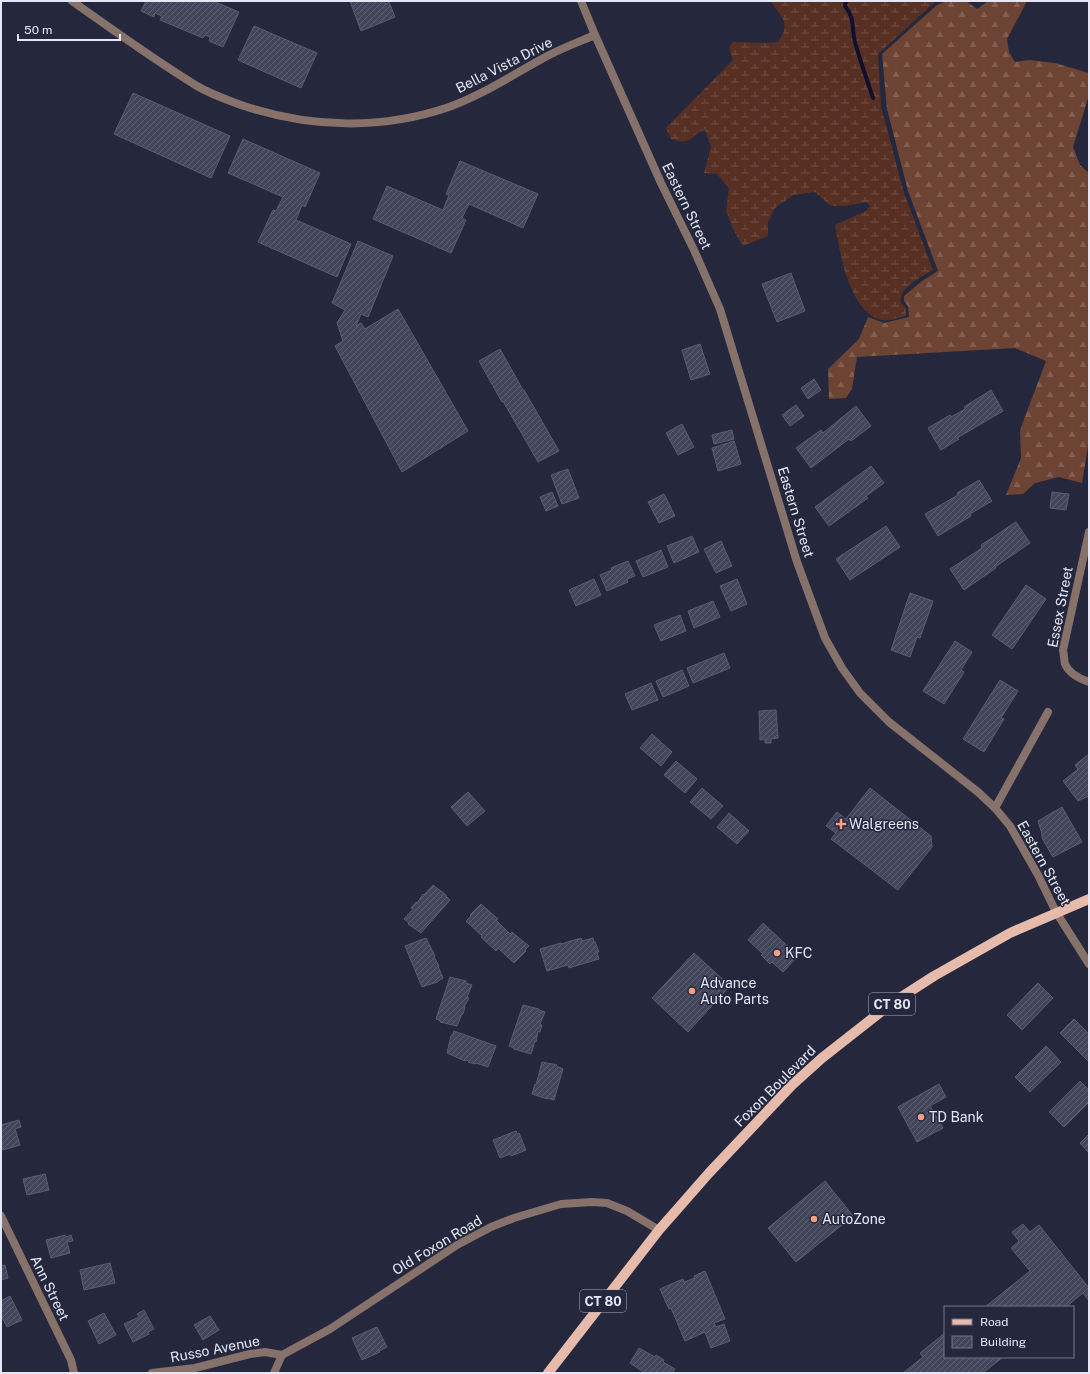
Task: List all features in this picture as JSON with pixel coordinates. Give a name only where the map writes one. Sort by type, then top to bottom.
[{"type":"main road","name":"Foxon Boulevard","points":[[548,1373],[659,1230],[709,1173],[792,1085],[822,1058],[892,1003],[934,976],[1010,933],[1089,899]]},
{"type":"street","name":"Bella Vista Drive","points":[[72,1],[198,86],[222,98],[262,112],[285,118],[332,123],[348,124],[383,122],[419,115],[448,107],[486,92],[541,60],[595,35]]},
{"type":"street","name":"Eastern Street","points":[[581,1],[661,183],[694,250],[720,309],[797,562],[825,638],[842,668],[860,693],[889,722],[978,792],[995,808],[1010,826],[1038,875],[1056,912],[1089,964]]},
{"type":"street","name":"Essex Street","points":[[1085,681],[1071,672],[1065,664],[1063,650],[1089,532]]},
{"type":"street","points":[[995,808],[1048,712]]},
{"type":"street","name":"Old Foxon Road","points":[[282,1355],[330,1329],[457,1245],[491,1227],[514,1218],[562,1204],[592,1202],[607,1203],[627,1211],[659,1230]]},
{"type":"street","name":"Ann Street","points":[[1,1216],[71,1360],[74,1373]]},
{"type":"street","name":"Russo Avenue","points":[[152,1373],[195,1368],[265,1352],[282,1355]]},
{"type":"street","points":[[274,1373],[282,1355]]},
{"type":"green space","points":[[771,1],[936,1],[878,54],[881,106],[904,193],[933,270],[914,281],[903,293],[901,303],[906,308],[906,316],[891,320],[882,320],[871,315],[861,306],[848,280],[843,265],[835,225],[866,211],[870,206],[866,202],[845,206],[831,206],[815,192],[793,195],[775,208],[768,222],[768,236],[743,246],[734,231],[726,211],[729,188],[717,174],[704,173],[711,147],[705,130],[687,141],[678,141],[671,139],[666,128],[733,60],[729,47],[733,42],[778,42],[785,26],[783,18]]},
{"type":"green space","points":[[947,1],[966,1],[977,9],[988,1],[1027,1],[1007,39],[1009,52],[1015,62],[1029,60],[1055,63],[1089,73],[1089,95],[1073,147],[1080,165],[1089,173],[1089,440],[1082,483],[1059,477],[1035,483],[1023,494],[1006,495],[1021,458],[1020,430],[1046,361],[1015,348],[857,357],[852,389],[846,398],[829,399],[828,369],[859,339],[868,317],[884,323],[909,317],[908,306],[904,301],[904,296],[922,281],[938,271],[908,191],[887,109],[882,54],[937,5]]},
{"type":"building","points":[[146,1],[213,1],[239,12],[223,47],[209,41],[210,37],[205,35],[203,38],[160,20],[162,16],[155,13],[154,17],[141,11]]},
{"type":"building","points":[[350,1],[384,1],[386,4],[389,2],[395,17],[361,31]]},
{"type":"building","points":[[254,26],[317,53],[301,88],[238,60]]},
{"type":"building","points":[[133,93],[230,136],[211,178],[114,134]]},
{"type":"building","points":[[243,139],[320,173],[305,207],[302,205],[296,220],[351,244],[337,277],[258,242],[273,210],[276,211],[283,197],[228,173]]},
{"type":"building","points":[[460,161],[538,194],[523,228],[469,204],[462,218],[466,220],[451,253],[373,219],[387,186],[443,210],[449,195],[446,194]]},
{"type":"building","points":[[358,241],[393,256],[368,317],[361,314],[356,326],[361,323],[365,329],[398,309],[468,431],[402,472],[335,346],[343,341],[337,323],[345,310],[332,303]]},
{"type":"building","points":[[791,273],[805,311],[777,322],[762,284]]},
{"type":"building","points":[[700,344],[710,374],[691,380],[682,350]]},
{"type":"building","points":[[500,349],[559,451],[538,462],[479,361]]},
{"type":"building","points":[[814,379],[821,390],[808,399],[801,388]]},
{"type":"building","points":[[991,390],[1003,411],[957,438],[959,439],[941,450],[928,428],[950,415],[951,417],[965,409],[964,407]]},
{"type":"building","points":[[796,405],[804,416],[790,426],[782,415]]},
{"type":"building","points":[[856,406],[871,426],[851,441],[849,439],[811,468],[796,448],[821,430],[823,433]]},
{"type":"building","points":[[682,424],[694,447],[678,455],[666,433]]},
{"type":"building","points":[[732,430],[734,439],[714,444],[712,435]]},
{"type":"building","points":[[734,441],[741,464],[718,471],[712,448]]},
{"type":"building","points":[[871,466],[884,483],[866,496],[868,498],[829,526],[815,507]]},
{"type":"building","points":[[568,469],[579,498],[562,504],[551,475]]},
{"type":"building","points":[[979,480],[992,501],[938,536],[925,514],[958,495],[957,493]]},
{"type":"building","points":[[552,492],[558,506],[546,511],[540,497]]},
{"type":"building","points":[[1052,492],[1069,494],[1066,510],[1050,508]]},
{"type":"building","points":[[664,494],[675,516],[659,523],[648,502]]},
{"type":"building","points":[[1016,522],[1030,543],[964,590],[950,569],[982,548],[981,545]]},
{"type":"building","points":[[886,526],[900,547],[850,580],[836,559]]},
{"type":"building","points":[[692,536],[699,552],[674,563],[667,546]]},
{"type":"building","points":[[721,541],[732,566],[716,573],[704,549]]},
{"type":"building","points":[[661,550],[668,567],[643,577],[636,561]]},
{"type":"building","points":[[628,561],[635,576],[627,579],[628,582],[607,591],[600,575],[612,570],[611,568]]},
{"type":"building","points":[[594,579],[601,595],[576,606],[569,590]]},
{"type":"building","points":[[737,579],[747,604],[731,611],[720,586]]},
{"type":"building","points":[[1026,585],[1046,599],[1012,649],[992,635]]},
{"type":"building","points":[[910,593],[933,601],[920,638],[917,637],[910,657],[891,650]]},
{"type":"building","points":[[713,601],[720,617],[694,628],[688,611]]},
{"type":"building","points":[[680,615],[686,631],[661,641],[654,625]]},
{"type":"building","points":[[955,641],[972,652],[961,670],[964,672],[944,704],[923,691]]},
{"type":"building","points":[[724,653],[730,668],[693,683],[687,668]]},
{"type":"building","points":[[682,670],[689,686],[663,697],[656,681]]},
{"type":"building","points":[[1000,680],[1018,691],[1001,718],[1004,719],[984,752],[963,739]]},
{"type":"building","points":[[651,683],[658,700],[632,710],[625,694]]},
{"type":"building","points":[[776,710],[778,738],[771,739],[771,743],[765,743],[765,739],[760,740],[759,711]]},
{"type":"building","points":[[652,734],[672,752],[661,766],[640,748]]},
{"type":"building","points":[[1089,754],[1089,796],[1078,801],[1063,781],[1078,769],[1075,765]]},
{"type":"building","points":[[676,761],[697,779],[685,793],[664,775]]},
{"type":"building","points":[[702,788],[723,806],[711,819],[690,802]]},
{"type":"building","name":"Walgreens","points":[[870,788],[931,836],[932,847],[898,890],[831,839],[836,833],[826,826],[837,812],[846,819]]},
{"type":"building","points":[[468,792],[485,811],[467,826],[451,807]]},
{"type":"building","points":[[1062,807],[1082,842],[1053,857],[1042,838],[1038,821]]},
{"type":"building","points":[[729,813],[749,831],[737,844],[717,827]]},
{"type":"building","points":[[433,885],[450,900],[421,933],[408,924],[409,923],[404,919],[413,909],[411,908],[416,902],[417,903],[423,894],[424,895]]},
{"type":"building","points":[[481,904],[498,919],[496,920],[510,934],[512,932],[529,946],[514,963],[498,948],[496,951],[466,921]]},
{"type":"building","points":[[763,923],[798,956],[783,972],[772,962],[770,964],[761,955],[763,954],[748,940]]},
{"type":"building","points":[[426,938],[435,956],[434,957],[443,978],[437,982],[422,987],[405,946]]},
{"type":"building","points":[[581,938],[582,941],[593,938],[599,952],[597,952],[599,959],[569,968],[568,965],[547,971],[540,949]]},
{"type":"building","points":[[694,953],[730,986],[688,1032],[652,998]]},
{"type":"building","points":[[450,977],[466,981],[466,983],[472,985],[467,997],[469,998],[457,1026],[440,1022],[441,1021],[436,1019]]},
{"type":"building","points":[[1038,983],[1053,998],[1022,1030],[1007,1015]]},
{"type":"building","points":[[523,1005],[545,1012],[540,1024],[542,1025],[540,1032],[538,1031],[536,1042],[535,1041],[531,1054],[509,1046]]},
{"type":"building","points":[[1074,1019],[1089,1034],[1089,1062],[1060,1033]]},
{"type":"building","points":[[454,1031],[496,1046],[488,1067],[468,1062],[469,1061],[466,1060],[465,1061],[447,1053],[451,1036]]},
{"type":"building","points":[[1046,1046],[1061,1062],[1030,1092],[1015,1077]]},
{"type":"building","points":[[542,1062],[557,1065],[556,1066],[563,1069],[554,1100],[532,1094]]},
{"type":"building","points":[[1080,1081],[1089,1090],[1089,1102],[1064,1127],[1049,1112]]},
{"type":"building","points":[[939,1084],[946,1097],[930,1106],[943,1128],[917,1142],[898,1107]]},
{"type":"building","points":[[19,1120],[21,1127],[15,1129],[20,1145],[3,1150],[1,1145],[1,1125]]},
{"type":"building","points":[[516,1131],[517,1134],[519,1133],[526,1150],[511,1156],[510,1154],[500,1158],[493,1140]]},
{"type":"building","points":[[1089,1134],[1089,1153],[1080,1143]]},
{"type":"building","points":[[45,1174],[49,1190],[27,1195],[23,1179]]},
{"type":"building","points":[[825,1181],[853,1216],[796,1262],[768,1228]]},
{"type":"building","points":[[1023,1224],[1030,1232],[1039,1225],[1089,1288],[1089,1301],[1083,1293],[1067,1306],[986,1306],[1030,1271],[1011,1248],[1019,1241],[1012,1232]]},
{"type":"building","points":[[65,1235],[66,1237],[71,1235],[73,1241],[67,1242],[70,1253],[51,1258],[46,1240]]},
{"type":"building","points":[[110,1263],[115,1283],[84,1290],[80,1270]]},
{"type":"building","points":[[5,1265],[8,1278],[1,1280],[1,1266]]},
{"type":"building","points":[[705,1271],[725,1319],[714,1323],[716,1327],[724,1324],[730,1341],[711,1348],[705,1332],[685,1341],[671,1308],[669,1309],[660,1289],[683,1279],[684,1282],[695,1278],[694,1276]]},
{"type":"building","points":[[10,1296],[22,1320],[7,1327],[1,1315],[1,1301]]},
{"type":"building","points":[[144,1310],[154,1329],[148,1332],[149,1334],[133,1342],[124,1324],[139,1317],[137,1314]]},
{"type":"building","points":[[104,1313],[116,1335],[99,1344],[88,1321]]},
{"type":"building","points":[[210,1316],[219,1330],[203,1340],[194,1325]]},
{"type":"building","points":[[377,1327],[387,1347],[379,1351],[380,1352],[362,1360],[352,1338]]},
{"type":"building","points":[[944,1334],[944,1358],[1002,1358],[983,1373],[903,1373],[923,1357],[920,1353]]},
{"type":"building","points":[[639,1348],[655,1357],[656,1355],[664,1360],[663,1362],[675,1369],[672,1373],[645,1373],[630,1363]]},
{"type":"waterway","points":[[846,1],[845,6],[851,16],[857,49],[873,98]]},
{"type":"place","name":"Walgreens","points":[[841,824]]},
{"type":"place","name":"KFC","points":[[777,953]]},
{"type":"place","name":"Advance Auto Parts","points":[[692,991]]},
{"type":"place","name":"TD Bank","points":[[921,1117]]},
{"type":"place","name":"AutoZone","points":[[814,1219]]}]
